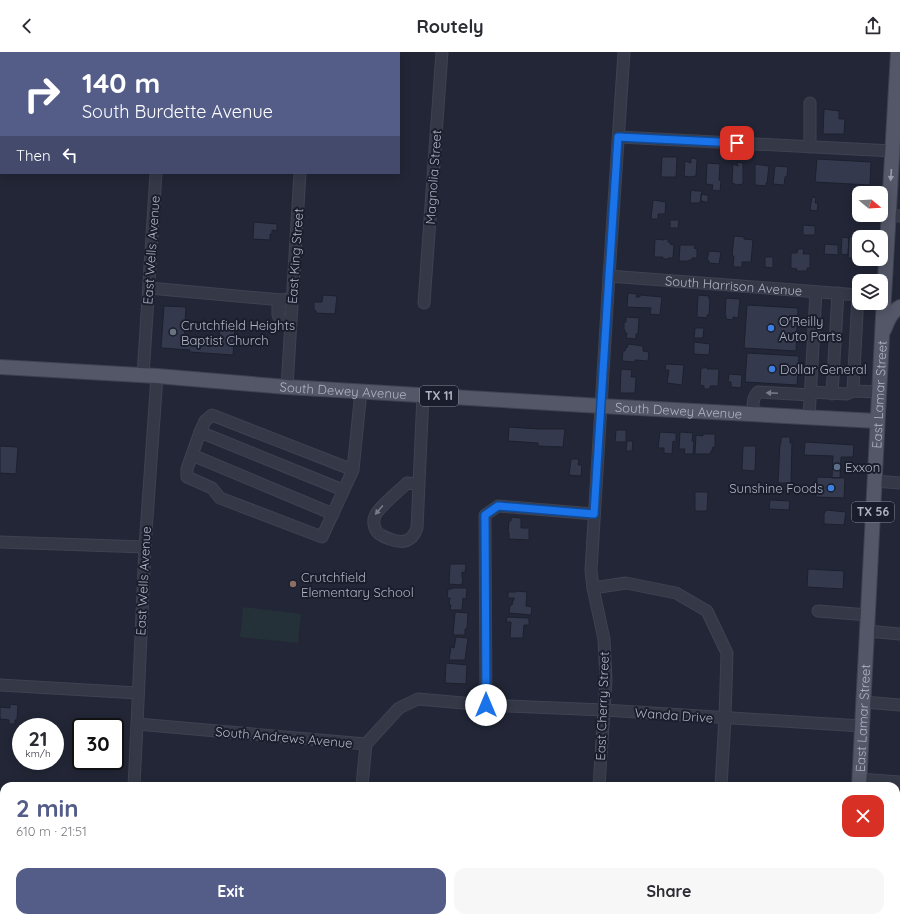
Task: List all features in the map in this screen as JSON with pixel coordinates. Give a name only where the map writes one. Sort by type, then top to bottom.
[{"type":"main road","name":"East Lamar Street","points":[[885,274],[894,215],[893,151],[897,133],[898,52]]},
{"type":"main road","points":[[888,297],[900,298]]},
{"type":"main road","points":[[882,338],[888,318],[896,309],[900,307]]},
{"type":"main road","name":"East Lamar Street","points":[[859,782],[882,338],[882,310]]},
{"type":"main road","name":"South Dewey Avenue","points":[[0,367],[150,376],[287,387],[877,421]]},
{"type":"street","name":"Magnolia Street","points":[[424,303],[442,52]]},
{"type":"street","name":"East Cherry Street","points":[[599,782],[606,680],[604,639],[593,588],[591,570],[624,52]]},
{"type":"street","points":[[810,103],[810,147]]},
{"type":"street","points":[[618,137],[893,151]]},
{"type":"street","name":"East Wells Avenue","points":[[134,782],[145,547],[150,376],[149,288],[156,174]]},
{"type":"street","name":"East King Street","points":[[287,387],[291,324],[287,299],[300,174]]},
{"type":"street","name":"South Harrison Avenue","points":[[609,276],[852,295]]},
{"type":"street","points":[[149,288],[287,299]]},
{"type":"street","points":[[809,418],[816,292]]},
{"type":"street","points":[[832,394],[838,294]]},
{"type":"street","points":[[853,391],[857,310]]},
{"type":"street","points":[[353,470],[212,415],[205,421],[200,432],[187,469],[187,477],[212,488],[220,498],[322,537],[353,470],[361,391]]},
{"type":"street","points":[[753,414],[753,400],[758,392],[811,394],[847,394],[853,391],[879,392]]},
{"type":"street","points":[[413,483],[378,510],[374,516],[374,525],[381,536],[398,542],[404,542],[415,534],[417,528],[413,483],[423,395]]},
{"type":"street","points":[[200,432],[343,490]]},
{"type":"street","points":[[192,455],[333,514]]},
{"type":"street","points":[[875,481],[900,483]]},
{"type":"street","points":[[486,705],[485,515],[498,506],[594,514]]},
{"type":"street","points":[[0,542],[145,547]]},
{"type":"street","points":[[593,588],[626,583],[676,593],[707,611],[728,653],[721,782]]},
{"type":"street","points":[[818,611],[868,615]]},
{"type":"street","points":[[867,631],[900,634]]},
{"type":"street","points":[[0,685],[138,693]]},
{"type":"street","name":"South Andrews Avenue","points":[[137,724],[366,744],[399,708],[418,699],[486,705]]},
{"type":"street","points":[[864,702],[900,705]]},
{"type":"street","name":"Wanda Drive","points":[[486,705],[604,710],[862,726]]},
{"type":"street","points":[[362,782],[366,744]]},
{"type":"street","points":[[859,782],[900,782]]},
{"type":"shaded area","points":[[243,607],[301,614],[298,643],[240,637]]},
{"type":"building","points":[[824,109],[839,111],[839,119],[845,119],[844,134],[823,134]]},
{"type":"building","points":[[662,157],[677,157],[676,177],[661,177]]},
{"type":"building","points":[[691,158],[697,159],[696,176],[684,176],[685,161],[691,163]]},
{"type":"building","points":[[817,159],[871,162],[870,185],[815,182]]},
{"type":"building","points":[[737,162],[743,163],[743,184],[737,185],[732,183],[733,164],[738,166]]},
{"type":"building","points":[[707,163],[720,164],[720,191],[712,190],[713,185],[706,184]]},
{"type":"building","points":[[755,164],[769,166],[766,186],[755,185]]},
{"type":"building","points":[[775,166],[788,167],[784,185],[773,184]]},
{"type":"building","points":[[691,190],[702,191],[700,203],[690,203]]},
{"type":"building","points":[[701,194],[708,195],[708,202],[701,201]]},
{"type":"building","points":[[812,197],[816,198],[815,203],[818,203],[817,211],[810,210]]},
{"type":"building","points":[[653,200],[666,202],[665,214],[658,214],[658,219],[651,219]]},
{"type":"building","points":[[670,220],[679,220],[678,228],[670,228]]},
{"type":"building","points":[[254,222],[277,224],[277,231],[272,230],[270,240],[253,239]]},
{"type":"building","points":[[803,225],[815,226],[815,235],[803,235]]},
{"type":"building","points":[[734,236],[753,240],[751,262],[742,262],[742,267],[733,267],[734,256],[732,256]]},
{"type":"building","points":[[842,237],[849,238],[848,255],[841,254]]},
{"type":"building","points":[[849,237],[852,237],[852,258],[848,258]]},
{"type":"building","points":[[655,239],[668,239],[670,244],[674,245],[673,258],[663,259],[663,257],[654,257]]},
{"type":"building","points":[[825,244],[838,245],[838,255],[824,254]]},
{"type":"building","points":[[680,245],[695,245],[694,248],[697,249],[697,258],[692,258],[692,260],[689,261],[679,261]]},
{"type":"building","points":[[798,249],[804,249],[803,254],[810,254],[810,268],[807,268],[807,271],[796,271],[797,269],[791,268],[791,253],[797,253]]},
{"type":"building","points":[[709,251],[721,252],[719,264],[709,263],[707,260]]},
{"type":"building","points":[[765,257],[773,257],[773,268],[765,267]]},
{"type":"building","points":[[628,293],[637,294],[636,297],[640,297],[640,295],[662,297],[660,315],[650,314],[651,308],[627,307]]},
{"type":"building","points":[[323,295],[337,296],[335,314],[316,313],[314,310],[314,302],[322,302]]},
{"type":"building","points":[[698,295],[709,296],[709,315],[707,315],[707,318],[697,317]]},
{"type":"building","points":[[726,298],[740,299],[738,318],[733,317],[733,320],[726,319]]},
{"type":"building","name":"O'Reilly Auto Parts","points":[[747,305],[798,308],[796,351],[744,348]]},
{"type":"building","name":"Crutchfield Heights Baptist Church","points":[[164,306],[186,307],[184,338],[219,340],[220,325],[235,326],[233,355],[161,348]]},
{"type":"building","points":[[626,317],[639,318],[638,334],[636,334],[636,339],[626,338],[627,333],[625,333],[624,330],[624,322],[626,322]]},
{"type":"building","points":[[695,328],[704,328],[703,338],[694,338]]},
{"type":"building","points":[[694,342],[710,344],[709,355],[694,354]]},
{"type":"building","points":[[628,344],[643,346],[643,351],[649,352],[648,361],[622,361],[623,351],[625,351]]},
{"type":"building","name":"Dollar General","points":[[747,353],[799,356],[797,385],[745,382]]},
{"type":"building","points":[[666,364],[684,365],[682,385],[667,383],[669,370],[665,370]]},
{"type":"building","points":[[707,367],[707,369],[719,369],[718,386],[710,386],[710,389],[704,389],[704,386],[700,385],[701,368]]},
{"type":"building","points":[[621,369],[632,370],[631,377],[636,377],[635,393],[620,393]]},
{"type":"building","points":[[729,374],[742,375],[741,388],[731,387],[731,382],[728,382]]},
{"type":"building","points":[[509,427],[565,429],[563,447],[538,446],[538,443],[508,441]]},
{"type":"building","points":[[616,430],[626,430],[626,442],[615,442]]},
{"type":"building","points":[[660,432],[676,433],[676,442],[673,441],[672,454],[664,453],[664,448],[658,448]]},
{"type":"building","points":[[680,432],[693,433],[693,454],[684,454],[685,449],[679,449]]},
{"type":"building","points":[[703,434],[715,434],[715,447],[713,447],[710,454],[695,454],[696,435],[703,436]]},
{"type":"building","points":[[781,437],[790,437],[790,443],[792,443],[791,483],[778,483]]},
{"type":"building","points":[[627,441],[633,441],[632,451],[626,451]]},
{"type":"building","name":"Exxon","points":[[805,442],[854,445],[853,457],[841,457],[840,478],[832,478],[833,456],[804,455]]},
{"type":"building","points":[[0,446],[18,447],[16,474],[0,473]]},
{"type":"building","points":[[743,446],[756,446],[755,471],[742,470]]},
{"type":"building","points":[[571,459],[579,459],[578,465],[582,465],[581,476],[569,475]]},
{"type":"building","name":"Sunshine Foods","points":[[817,477],[845,478],[844,498],[816,497]]},
{"type":"building","points":[[695,492],[708,492],[707,511],[695,511]]},
{"type":"building","points":[[770,500],[790,501],[789,510],[769,509]]},
{"type":"building","points":[[826,510],[846,512],[844,525],[824,524],[824,514]]},
{"type":"building","points":[[511,517],[521,518],[521,528],[529,528],[529,540],[509,539],[509,521],[511,521]]},
{"type":"building","points":[[450,564],[466,564],[465,573],[462,572],[462,585],[449,584]]},
{"type":"building","points":[[808,569],[844,571],[843,589],[807,587]]},
{"type":"building","points":[[467,588],[466,599],[463,598],[462,610],[450,610],[450,598],[447,598],[448,589]]},
{"type":"building","points":[[508,592],[527,592],[526,606],[532,607],[531,615],[509,613],[510,605],[512,605],[514,598],[508,598]]},
{"type":"building","points":[[455,612],[468,613],[465,635],[453,635]]},
{"type":"building","points":[[507,617],[529,618],[529,625],[524,625],[523,638],[510,638],[511,622],[506,622]]},
{"type":"building","points":[[456,637],[468,638],[465,660],[449,660],[451,647],[454,648]]},
{"type":"building","points":[[446,663],[467,665],[466,684],[445,683]]},
{"type":"building","points":[[10,704],[18,705],[17,718],[12,718],[12,724],[9,724],[9,720],[0,719],[0,707],[10,708]]},
{"type":"place","name":"O'Reilly Auto Parts","points":[[771,328]]},
{"type":"place","name":"Crutchfield Heights Baptist Church","points":[[173,332]]},
{"type":"place","name":"Dollar General","points":[[772,369]]},
{"type":"place","name":"Exxon","points":[[837,467]]},
{"type":"place","name":"Sunshine Foods","points":[[831,488]]},
{"type":"place","name":"Crutchfield Elementary School","points":[[293,584]]},
{"type":"route","points":[[486,705],[485,515],[498,506],[594,514],[618,137],[737,143]]}]
